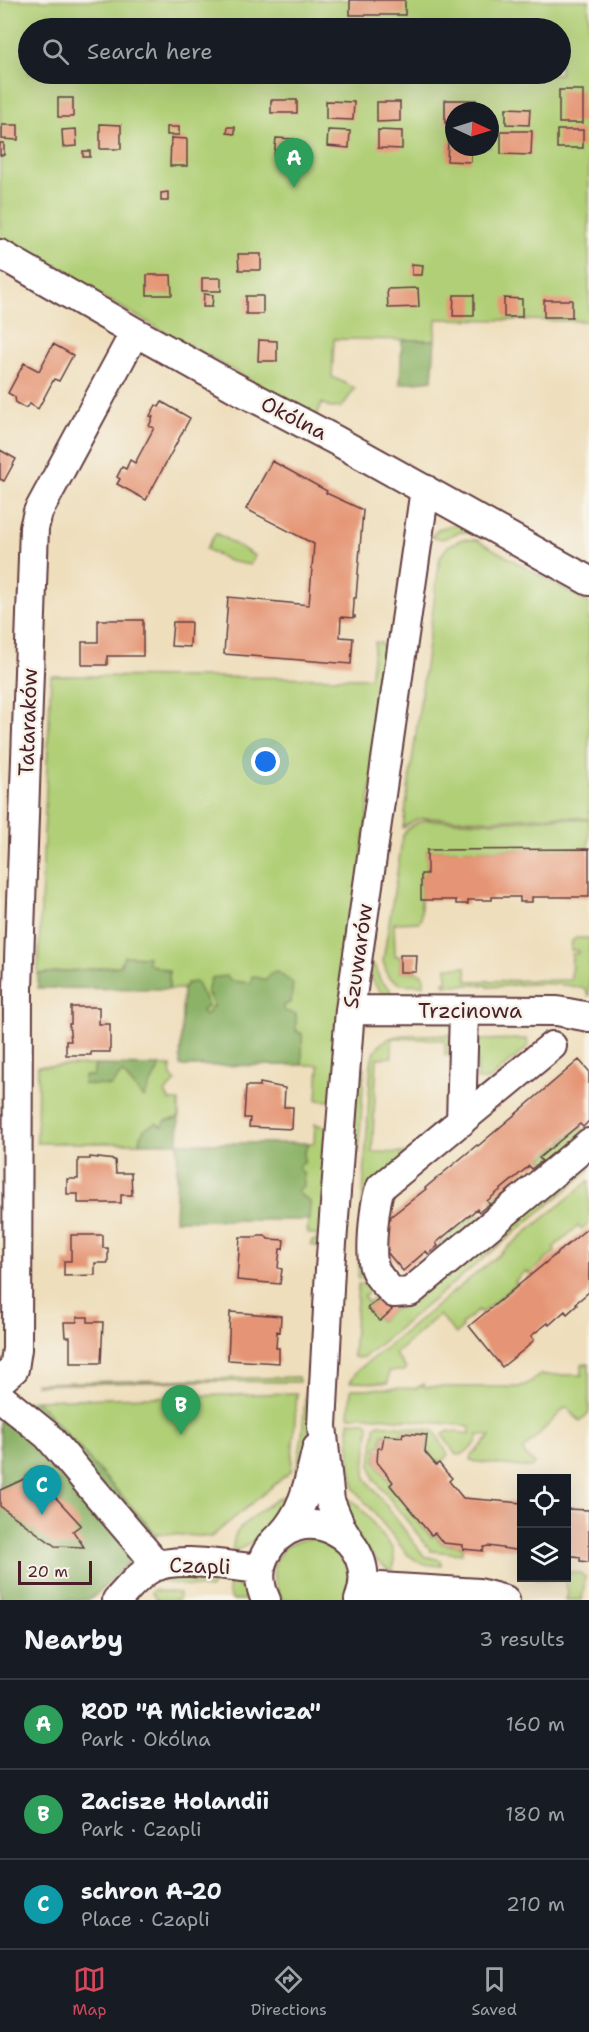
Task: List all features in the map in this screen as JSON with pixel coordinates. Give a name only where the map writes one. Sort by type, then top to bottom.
[{"type":"street","name":"Okólna","points":[[0,254],[135,332],[589,581]]},
{"type":"street","name":"Tataraków","points":[[0,1381],[14,1369],[17,1349],[18,989],[10,882],[27,771],[34,528],[38,512],[135,332]]},
{"type":"street","name":"Szuwarów","points":[[370,1591],[363,1568],[351,1543],[339,1522],[318,1495],[330,1269],[350,1010],[425,489]]},
{"type":"street","name":"Trzcinowa","points":[[350,1010],[556,1011],[589,1017]]},
{"type":"street","points":[[461,1122],[464,1011]]},
{"type":"street","points":[[552,1046],[378,1191],[375,1206],[373,1263],[376,1272],[376,1291],[410,1292],[589,1143]]},
{"type":"street","points":[[0,1397],[47,1435],[158,1566]]},
{"type":"street","points":[[266,1600],[261,1586],[264,1556],[270,1546],[318,1495]]},
{"type":"street","points":[[281,1534],[300,1526],[318,1525],[334,1530],[351,1543]]},
{"type":"street","name":"Czapli","points":[[117,1600],[140,1577],[158,1566],[181,1562],[261,1569]]},
{"type":"street","points":[[370,1591],[479,1593],[505,1600]]},
{"type":"green space","points":[[0,0],[589,0],[589,321],[436,319],[435,340],[334,339],[332,377],[355,388],[342,407],[331,408],[322,403],[316,417],[0,239]]},
{"type":"green space","points":[[402,340],[435,340],[432,380],[400,384]]},
{"type":"green space","points":[[457,524],[469,526],[481,533],[459,532],[443,539],[431,537],[438,529]]},
{"type":"green space","points":[[216,533],[255,556],[250,565],[229,561],[206,549]]},
{"type":"green space","points":[[462,539],[477,540],[589,603],[589,819],[557,816],[489,820],[424,818],[415,820],[403,828],[440,557],[448,546]]},
{"type":"green space","points":[[375,642],[381,643],[388,653],[331,1101],[317,1100],[319,1065],[302,1065],[302,1034],[290,1022],[283,1006],[291,1002],[266,980],[251,983],[231,981],[205,1016],[187,983],[183,989],[169,989],[169,971],[148,964],[148,957],[120,966],[38,974],[51,676],[370,678]]},
{"type":"green space","points":[[557,818],[589,820],[589,849],[427,850],[427,874],[421,875],[421,919],[419,922],[394,923],[395,956],[400,956],[400,972],[421,973],[424,985],[401,984],[388,977],[383,961],[403,835],[407,829],[426,820],[489,822]]},
{"type":"green space","points":[[576,938],[589,938],[589,996],[585,989],[561,985],[488,987],[487,985],[445,985],[447,967],[466,967],[467,981],[571,980],[572,954],[578,953],[577,950],[571,950],[572,941]]},
{"type":"green space","points":[[124,956],[148,957],[148,964],[169,971],[169,989],[38,988],[38,974],[120,966]]},
{"type":"green space","points":[[368,964],[374,965],[380,980],[390,989],[390,997],[374,984]]},
{"type":"green space","points":[[277,972],[293,983],[291,1002],[283,1006],[284,1011],[296,1014],[296,1031],[302,1034],[302,1065],[180,1066],[183,989],[187,983],[196,982],[208,1005],[202,1011],[205,1016],[214,1005],[207,992],[211,978],[227,976],[231,981],[251,983],[252,976],[266,980],[271,973]]},
{"type":"green space","points":[[404,1035],[451,1035],[449,1054],[445,1056],[445,1040],[392,1038],[392,1057],[377,1058],[372,1152],[404,1153],[366,1278],[358,1279],[371,1064],[375,1052],[382,1043],[391,1038]]},
{"type":"green space","points":[[527,1039],[528,1047],[489,1080],[477,1080],[477,1040]]},
{"type":"green space","points":[[356,1063],[364,1068],[359,1152],[353,1147]]},
{"type":"green space","points":[[95,1065],[93,1076],[84,1076],[83,1084],[122,1073],[144,1097],[160,1066],[171,1066],[171,1077],[176,1081],[165,1093],[170,1101],[179,1101],[179,1118],[166,1121],[163,1128],[144,1129],[139,1143],[37,1143],[38,1066]]},
{"type":"green space","points":[[95,1065],[160,1066],[144,1098],[122,1073],[111,1086],[83,1084],[84,1076],[93,1076]]},
{"type":"green space","points":[[179,1118],[178,1143],[139,1143],[144,1129],[156,1123],[163,1127],[165,1121]]},
{"type":"green space","points":[[315,1124],[329,1128],[322,1248],[311,1245],[312,1241],[317,1240],[318,1235],[307,1233],[310,1202],[298,1193],[298,1188],[304,1186],[303,1173],[299,1165],[304,1163],[304,1153],[309,1143],[314,1143]]},
{"type":"green space","points":[[580,1127],[586,1133],[548,1167],[542,1158]]},
{"type":"green space","points":[[178,1143],[309,1143],[304,1153],[304,1163],[299,1165],[303,1173],[304,1186],[298,1189],[298,1193],[310,1202],[309,1220],[175,1220]]},
{"type":"green space","points":[[589,1154],[589,1171],[364,1357],[353,1356],[358,1284],[377,1286],[364,1296],[368,1303],[381,1291],[384,1295],[367,1308],[380,1321],[392,1310],[407,1306]]},
{"type":"green space","points":[[528,1170],[534,1178],[497,1209],[491,1201]]},
{"type":"green space","points":[[589,1181],[589,1223],[581,1229],[578,1226],[553,1248],[556,1251],[529,1274],[526,1271],[515,1281],[517,1284],[481,1313],[479,1310],[461,1325],[462,1328],[456,1334],[439,1315],[395,1354],[406,1369],[389,1371],[388,1383],[350,1382],[357,1371]]},
{"type":"green space","points":[[477,1213],[485,1220],[445,1250],[439,1243]]},
{"type":"green space","points":[[308,1364],[313,1366],[308,1443],[295,1479],[302,1438]]},
{"type":"green space","points":[[582,1364],[589,1364],[589,1413],[580,1421],[566,1407],[522,1451],[535,1464],[531,1468],[470,1461],[471,1456],[491,1436],[478,1435],[476,1442],[469,1449],[461,1455],[455,1454],[443,1435],[448,1431],[470,1434],[470,1426],[349,1416],[351,1389],[416,1388],[424,1384],[424,1387],[519,1387],[540,1375],[582,1375]]},
{"type":"green space","points":[[298,1377],[299,1382],[185,1381],[36,1385],[35,1383]]},
{"type":"green space","points":[[297,1393],[291,1471],[211,1537],[155,1533],[36,1400]]},
{"type":"green space","points":[[36,1400],[157,1536],[90,1600],[0,1600],[0,1407]]},
{"type":"green space","points":[[349,1421],[366,1422],[369,1425],[366,1479],[424,1556],[441,1560],[441,1566],[422,1564],[408,1555],[354,1488],[350,1464]]},
{"type":"green space","points":[[379,1424],[435,1432],[448,1455],[441,1463],[439,1460],[436,1462],[427,1451],[428,1434],[402,1431],[401,1435],[383,1434],[381,1446],[377,1446],[376,1463],[391,1483],[389,1486],[431,1537],[435,1535],[442,1544],[462,1546],[462,1554],[431,1551],[374,1479],[371,1466],[375,1427]]},
{"type":"green space","points":[[288,1495],[299,1495],[261,1536],[233,1551],[235,1537],[241,1527],[268,1505]]},
{"type":"green space","points":[[336,1498],[348,1499],[359,1505],[392,1548],[395,1561],[392,1571],[382,1565],[366,1549]]},
{"type":"green space","points":[[316,1538],[334,1548],[346,1563],[350,1581],[347,1590],[341,1600],[282,1600],[276,1588],[274,1576],[274,1566],[278,1557],[292,1544]]},
{"type":"green space","points":[[571,1572],[581,1573],[585,1578],[582,1600],[566,1600],[568,1593],[565,1582],[571,1582]]},
{"type":"green space","points":[[186,1574],[214,1578],[212,1587],[210,1589],[155,1581],[169,1575]]},
{"type":"green space","points":[[229,1581],[237,1584],[251,1600],[232,1600],[228,1592]]},
{"type":"green space","points":[[153,1590],[179,1593],[179,1600],[158,1600],[151,1593]]},
{"type":"building","points":[[350,0],[405,0],[405,15],[350,15]]},
{"type":"building","points":[[559,90],[583,90],[583,123],[559,123]]},
{"type":"building","points":[[58,98],[73,98],[73,117],[58,117]]},
{"type":"building","points":[[271,100],[297,100],[297,113],[271,113]]},
{"type":"building","points":[[445,100],[476,100],[476,102],[445,102]]},
{"type":"building","points":[[326,101],[354,102],[353,120],[326,119]]},
{"type":"building","points":[[377,102],[400,102],[400,121],[377,122]]},
{"type":"building","points":[[506,108],[530,109],[529,125],[506,124]]},
{"type":"building","points":[[100,124],[121,125],[121,149],[100,149]]},
{"type":"building","points":[[2,125],[18,125],[18,140],[2,139]]},
{"type":"building","points":[[167,127],[179,127],[179,135],[167,135]]},
{"type":"building","points":[[228,127],[235,127],[235,134],[227,133]]},
{"type":"building","points":[[76,129],[77,146],[63,147],[62,130]]},
{"type":"building","points":[[328,130],[350,131],[349,148],[327,146]]},
{"type":"building","points":[[378,130],[402,131],[402,149],[378,148]]},
{"type":"building","points":[[557,130],[583,130],[583,148],[557,148]]},
{"type":"building","points":[[501,131],[532,131],[531,155],[501,154]]},
{"type":"building","points":[[171,138],[187,139],[187,166],[170,166]]},
{"type":"building","points":[[276,138],[294,139],[292,158],[274,157]]},
{"type":"building","points":[[0,143],[4,143],[4,155],[0,155]]},
{"type":"building","points":[[83,151],[90,151],[90,157],[83,157]]},
{"type":"building","points":[[447,156],[471,156],[471,162],[447,161]]},
{"type":"building","points":[[168,192],[168,201],[161,201],[161,193]]},
{"type":"building","points":[[238,254],[261,254],[261,270],[239,270]]},
{"type":"building","points":[[412,264],[423,265],[422,275],[412,275]]},
{"type":"building","points":[[147,275],[171,275],[172,295],[147,295]]},
{"type":"building","points":[[202,278],[221,278],[221,291],[202,291]]},
{"type":"building","points":[[418,288],[419,307],[388,308],[387,289]]},
{"type":"building","points":[[204,294],[213,295],[212,307],[203,307]]},
{"type":"building","points":[[454,295],[474,295],[474,316],[453,316]]},
{"type":"building","points":[[246,296],[263,296],[263,314],[246,314]]},
{"type":"building","points":[[504,298],[522,299],[522,317],[504,317]]},
{"type":"building","points":[[544,300],[572,300],[572,317],[544,317]]},
{"type":"building","points":[[259,340],[277,341],[277,361],[258,361]]},
{"type":"building","points":[[53,344],[73,355],[59,381],[54,379],[38,409],[30,404],[25,408],[16,403],[15,397],[8,393],[24,363],[39,371]]},
{"type":"building","points":[[162,402],[190,418],[146,500],[117,484],[120,479],[117,477],[122,467],[126,469],[130,460],[135,463],[154,428],[149,426],[153,417],[150,416],[156,405],[159,407]]},
{"type":"building","points":[[0,450],[16,459],[4,481],[0,479]]},
{"type":"building","points":[[272,461],[327,491],[326,493],[363,510],[356,598],[354,598],[353,616],[355,618],[341,617],[340,637],[353,638],[351,664],[224,654],[228,597],[309,605],[314,544],[246,509]]},
{"type":"building","points":[[98,620],[143,620],[143,656],[107,656],[107,665],[82,665],[82,642],[98,642]]},
{"type":"building","points":[[173,622],[191,622],[190,647],[171,646]]},
{"type":"building","points":[[589,849],[589,897],[532,897],[532,902],[520,902],[520,897],[492,897],[492,900],[468,900],[468,904],[456,904],[456,900],[421,900],[421,874],[427,874],[427,850]]},
{"type":"building","points":[[400,955],[417,955],[416,972],[400,972]]},
{"type":"building","points":[[71,1007],[99,1007],[99,1024],[110,1024],[110,1052],[66,1055],[66,1041],[71,1041],[69,1024],[71,1024]]},
{"type":"building","points":[[579,1060],[589,1071],[589,1121],[583,1127],[580,1124],[539,1158],[542,1161],[532,1169],[529,1166],[487,1201],[490,1204],[479,1212],[477,1209],[436,1243],[438,1246],[428,1254],[426,1251],[403,1271],[386,1251],[388,1250],[385,1246],[387,1222],[390,1217]]},
{"type":"building","points":[[260,1083],[285,1088],[284,1107],[293,1107],[292,1129],[249,1127],[250,1118],[244,1118],[246,1086],[260,1086]]},
{"type":"building","points":[[90,1157],[115,1160],[116,1173],[131,1173],[132,1195],[121,1195],[121,1203],[78,1203],[78,1194],[67,1194],[67,1179],[78,1179],[78,1159],[90,1159]]},
{"type":"building","points":[[589,1227],[589,1292],[567,1314],[565,1311],[549,1325],[548,1323],[531,1336],[534,1340],[502,1367],[469,1326]]},
{"type":"building","points":[[71,1235],[103,1235],[103,1248],[108,1248],[108,1263],[95,1263],[95,1275],[64,1276],[64,1261],[71,1261]]},
{"type":"building","points":[[265,1235],[268,1239],[284,1240],[283,1249],[280,1249],[278,1268],[282,1269],[280,1284],[237,1280],[240,1237]]},
{"type":"building","points":[[381,1297],[392,1310],[380,1321],[367,1308]]},
{"type":"building","points":[[230,1312],[281,1316],[276,1348],[279,1348],[279,1363],[228,1360]]},
{"type":"building","points":[[77,1317],[88,1317],[88,1322],[103,1322],[101,1363],[70,1363],[70,1337],[65,1337],[64,1322],[77,1322]]},
{"type":"building","points":[[403,1433],[427,1435],[425,1452],[452,1478],[449,1481],[463,1498],[517,1503],[517,1550],[488,1546],[484,1547],[483,1551],[463,1549],[463,1545],[443,1543],[435,1533],[431,1535],[390,1485],[393,1482],[377,1462],[378,1448],[382,1448],[384,1435],[402,1437]]},
{"type":"building","points":[[32,1472],[81,1525],[73,1531],[84,1547],[55,1546],[0,1506],[0,1490],[22,1480]]},
{"type":"building","points":[[571,1509],[589,1510],[589,1562],[580,1561],[580,1557],[571,1556]]},
{"type":"place","name":"ROD \"A Mickiewicza\"","points":[[294,188]]},
{"type":"place","name":"Zacisze Holandii","points":[[181,1435]]},
{"type":"place","name":"schron A-20","points":[[42,1515]]}]
